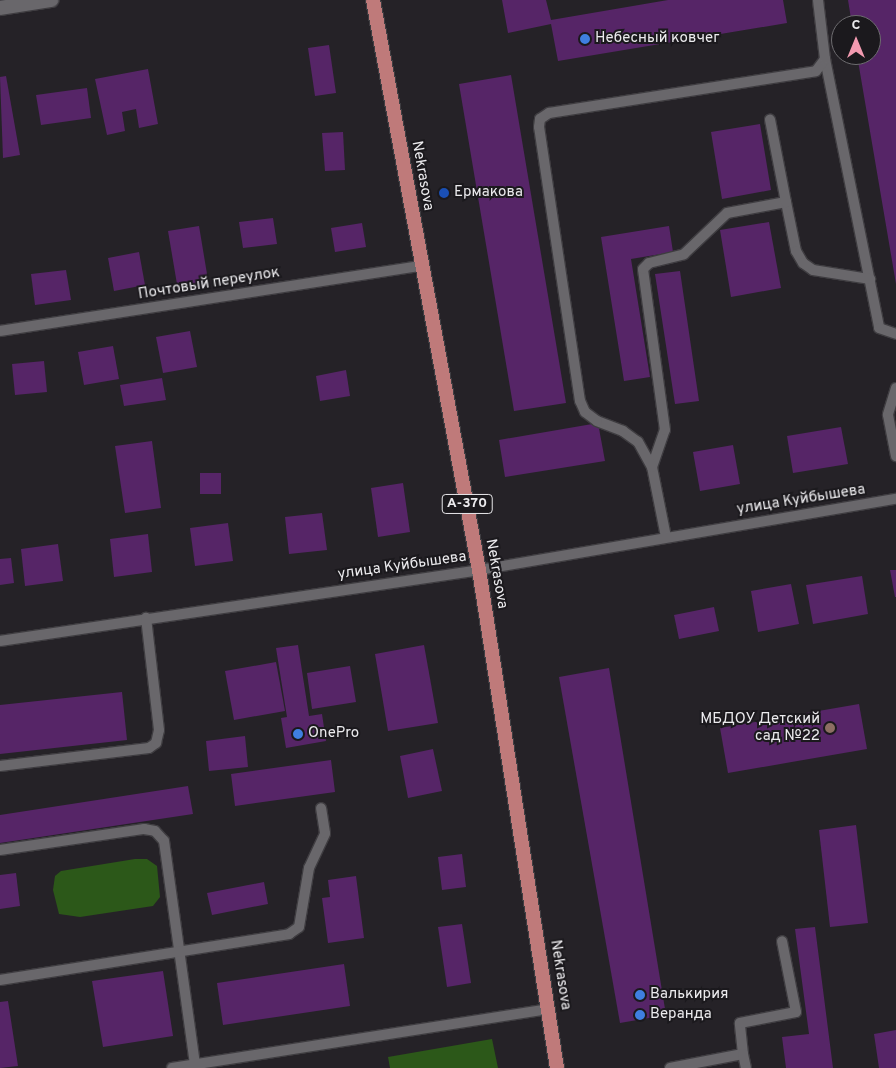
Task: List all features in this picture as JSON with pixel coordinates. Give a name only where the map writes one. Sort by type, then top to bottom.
[{"type":"main road","name":"Nekrasova","points":[[373,0],[479,570],[557,1068]]},
{"type":"street","points":[[0,8],[51,0]]},
{"type":"lane","points":[[818,0],[825,59],[880,328],[896,334]]},
{"type":"lane","points":[[666,537],[652,467],[638,442],[623,431],[596,421],[585,412],[580,401],[539,126],[540,119],[549,113],[806,74],[816,71],[825,59]]},
{"type":"lane","points":[[770,120],[796,251],[804,263],[813,270],[870,279]]},
{"type":"lane","points":[[652,467],[664,430],[643,269],[649,263],[684,254],[727,213],[786,202]]},
{"type":"lane","name":"Почтовый переулок","points":[[0,331],[422,266]]},
{"type":"lane","points":[[896,388],[888,415],[896,456]]},
{"type":"lane","name":"улица Куйбышева","points":[[0,641],[479,570],[896,499]]},
{"type":"lane","points":[[0,766],[149,748],[156,743],[159,730],[146,618]]},
{"type":"lane","points":[[0,980],[289,934],[299,927],[309,868],[325,833],[321,808]]},
{"type":"lane","points":[[0,850],[144,829],[155,831],[164,841],[166,849],[195,1064]]},
{"type":"lane","points":[[746,1068],[740,1023],[796,1012],[782,941]]},
{"type":"lane","points":[[172,1068],[549,1010]]},
{"type":"lane","points":[[670,1068],[743,1054]]},
{"type":"green space","points":[[135,859],[147,859],[157,866],[160,897],[153,906],[80,917],[59,914],[53,890],[55,876],[61,871]]},
{"type":"green space","points":[[492,1039],[498,1068],[390,1068],[388,1057]]},
{"type":"building","points":[[502,0],[546,0],[551,20],[668,0],[783,0],[787,23],[558,61],[551,24],[508,33]]},
{"type":"building","points":[[848,0],[896,0],[896,284],[859,65],[881,65],[881,15],[850,15]]},
{"type":"building","points":[[329,45],[336,93],[315,96],[308,48]]},
{"type":"building","points":[[148,69],[158,124],[139,128],[136,109],[122,112],[125,131],[107,135],[95,79]]},
{"type":"building","points":[[511,75],[566,403],[514,411],[459,84]]},
{"type":"building","points":[[6,76],[20,155],[3,158],[0,77]]},
{"type":"building","points":[[87,88],[91,118],[41,125],[36,95]]},
{"type":"building","points":[[760,124],[771,190],[722,199],[711,132]]},
{"type":"building","points":[[343,132],[345,170],[325,171],[322,133]]},
{"type":"building","points":[[273,218],[277,244],[243,248],[239,222]]},
{"type":"building","points":[[769,222],[781,288],[731,297],[720,230]]},
{"type":"building","points":[[362,223],[366,247],[335,252],[331,228]]},
{"type":"building","points":[[199,226],[209,286],[178,290],[168,231]]},
{"type":"building","points":[[669,226],[673,252],[631,259],[650,377],[624,381],[601,237]]},
{"type":"building","points":[[139,252],[145,285],[114,291],[108,258]]},
{"type":"building","points":[[66,270],[71,300],[35,305],[31,274]]},
{"type":"building","points":[[680,271],[699,401],[675,404],[655,274]]},
{"type":"building","points":[[190,331],[197,367],[163,373],[156,337]]},
{"type":"building","points":[[113,346],[119,379],[84,385],[78,352]]},
{"type":"building","points":[[44,361],[47,392],[15,395],[12,364]]},
{"type":"building","points":[[346,370],[350,396],[320,401],[316,376]]},
{"type":"building","points":[[162,378],[166,400],[124,406],[120,385]]},
{"type":"building","points":[[598,423],[605,461],[505,477],[499,440]]},
{"type":"building","points":[[841,427],[848,464],[793,473],[787,436]]},
{"type":"building","points":[[152,441],[161,508],[125,513],[115,446]]},
{"type":"building","points":[[733,445],[740,484],[700,491],[693,452]]},
{"type":"building","points":[[200,473],[221,473],[221,494],[200,494]]},
{"type":"building","points":[[403,483],[410,532],[378,537],[371,488]]},
{"type":"building","points":[[322,513],[327,550],[289,554],[285,517]]},
{"type":"building","points":[[228,523],[233,561],[195,566],[190,528]]},
{"type":"building","points":[[148,534],[152,572],[114,577],[110,539]]},
{"type":"building","points":[[58,544],[63,581],[25,586],[21,549]]},
{"type":"building","points":[[11,558],[14,583],[0,585],[0,559]]},
{"type":"building","points":[[890,570],[896,570],[896,597],[895,597]]},
{"type":"building","points":[[862,576],[868,614],[813,624],[806,585]]},
{"type":"building","points":[[791,584],[799,624],[758,632],[751,591]]},
{"type":"building","points":[[714,607],[719,631],[679,639],[674,615]]},
{"type":"building","points":[[298,645],[309,716],[322,714],[326,741],[286,748],[281,718],[287,717],[276,648]]},
{"type":"building","points":[[424,645],[438,723],[388,731],[375,654]]},
{"type":"building","points":[[276,662],[285,711],[234,720],[225,671]]},
{"type":"building","points":[[350,666],[356,702],[312,709],[307,673]]},
{"type":"building","points":[[609,668],[666,1015],[620,1023],[559,677]]},
{"type":"building","points":[[122,692],[127,740],[0,754],[0,705]]},
{"type":"building","points":[[859,704],[867,749],[728,773],[720,728]]},
{"type":"building","points":[[245,736],[248,767],[209,771],[206,741]]},
{"type":"building","points":[[433,749],[442,791],[408,798],[400,756]]},
{"type":"building","points":[[331,760],[335,792],[235,806],[231,774]]},
{"type":"building","points":[[188,786],[193,814],[0,843],[0,815]]},
{"type":"building","points":[[856,825],[868,923],[830,927],[819,830]]},
{"type":"building","points":[[462,854],[466,887],[442,890],[438,857]]},
{"type":"building","points":[[16,873],[20,906],[0,909],[0,875]]},
{"type":"building","points":[[356,876],[364,938],[328,943],[322,898],[330,897],[328,880]]},
{"type":"building","points":[[264,882],[268,904],[212,915],[207,893]]},
{"type":"building","points":[[462,924],[471,983],[447,987],[438,927]]},
{"type":"building","points":[[815,927],[833,1068],[786,1068],[782,1037],[809,1034],[795,929]]},
{"type":"building","points":[[344,964],[350,1006],[223,1025],[217,983]]},
{"type":"building","points":[[163,971],[173,1036],[103,1047],[92,981]]},
{"type":"building","points":[[8,1001],[18,1066],[0,1068],[0,1002]]},
{"type":"building","points":[[896,1030],[896,1068],[879,1068],[874,1034]]},
{"type":"place","name":"Небесный ковчег","points":[[585,39]]},
{"type":"place","name":"Ермакова","points":[[444,193]]},
{"type":"place","name":"МБДОУ Детский сад №22","points":[[830,728]]},
{"type":"place","name":"OnePro","points":[[298,734]]},
{"type":"place","name":"Валькирия","points":[[640,995]]},
{"type":"place","name":"Веранда","points":[[640,1015]]}]
